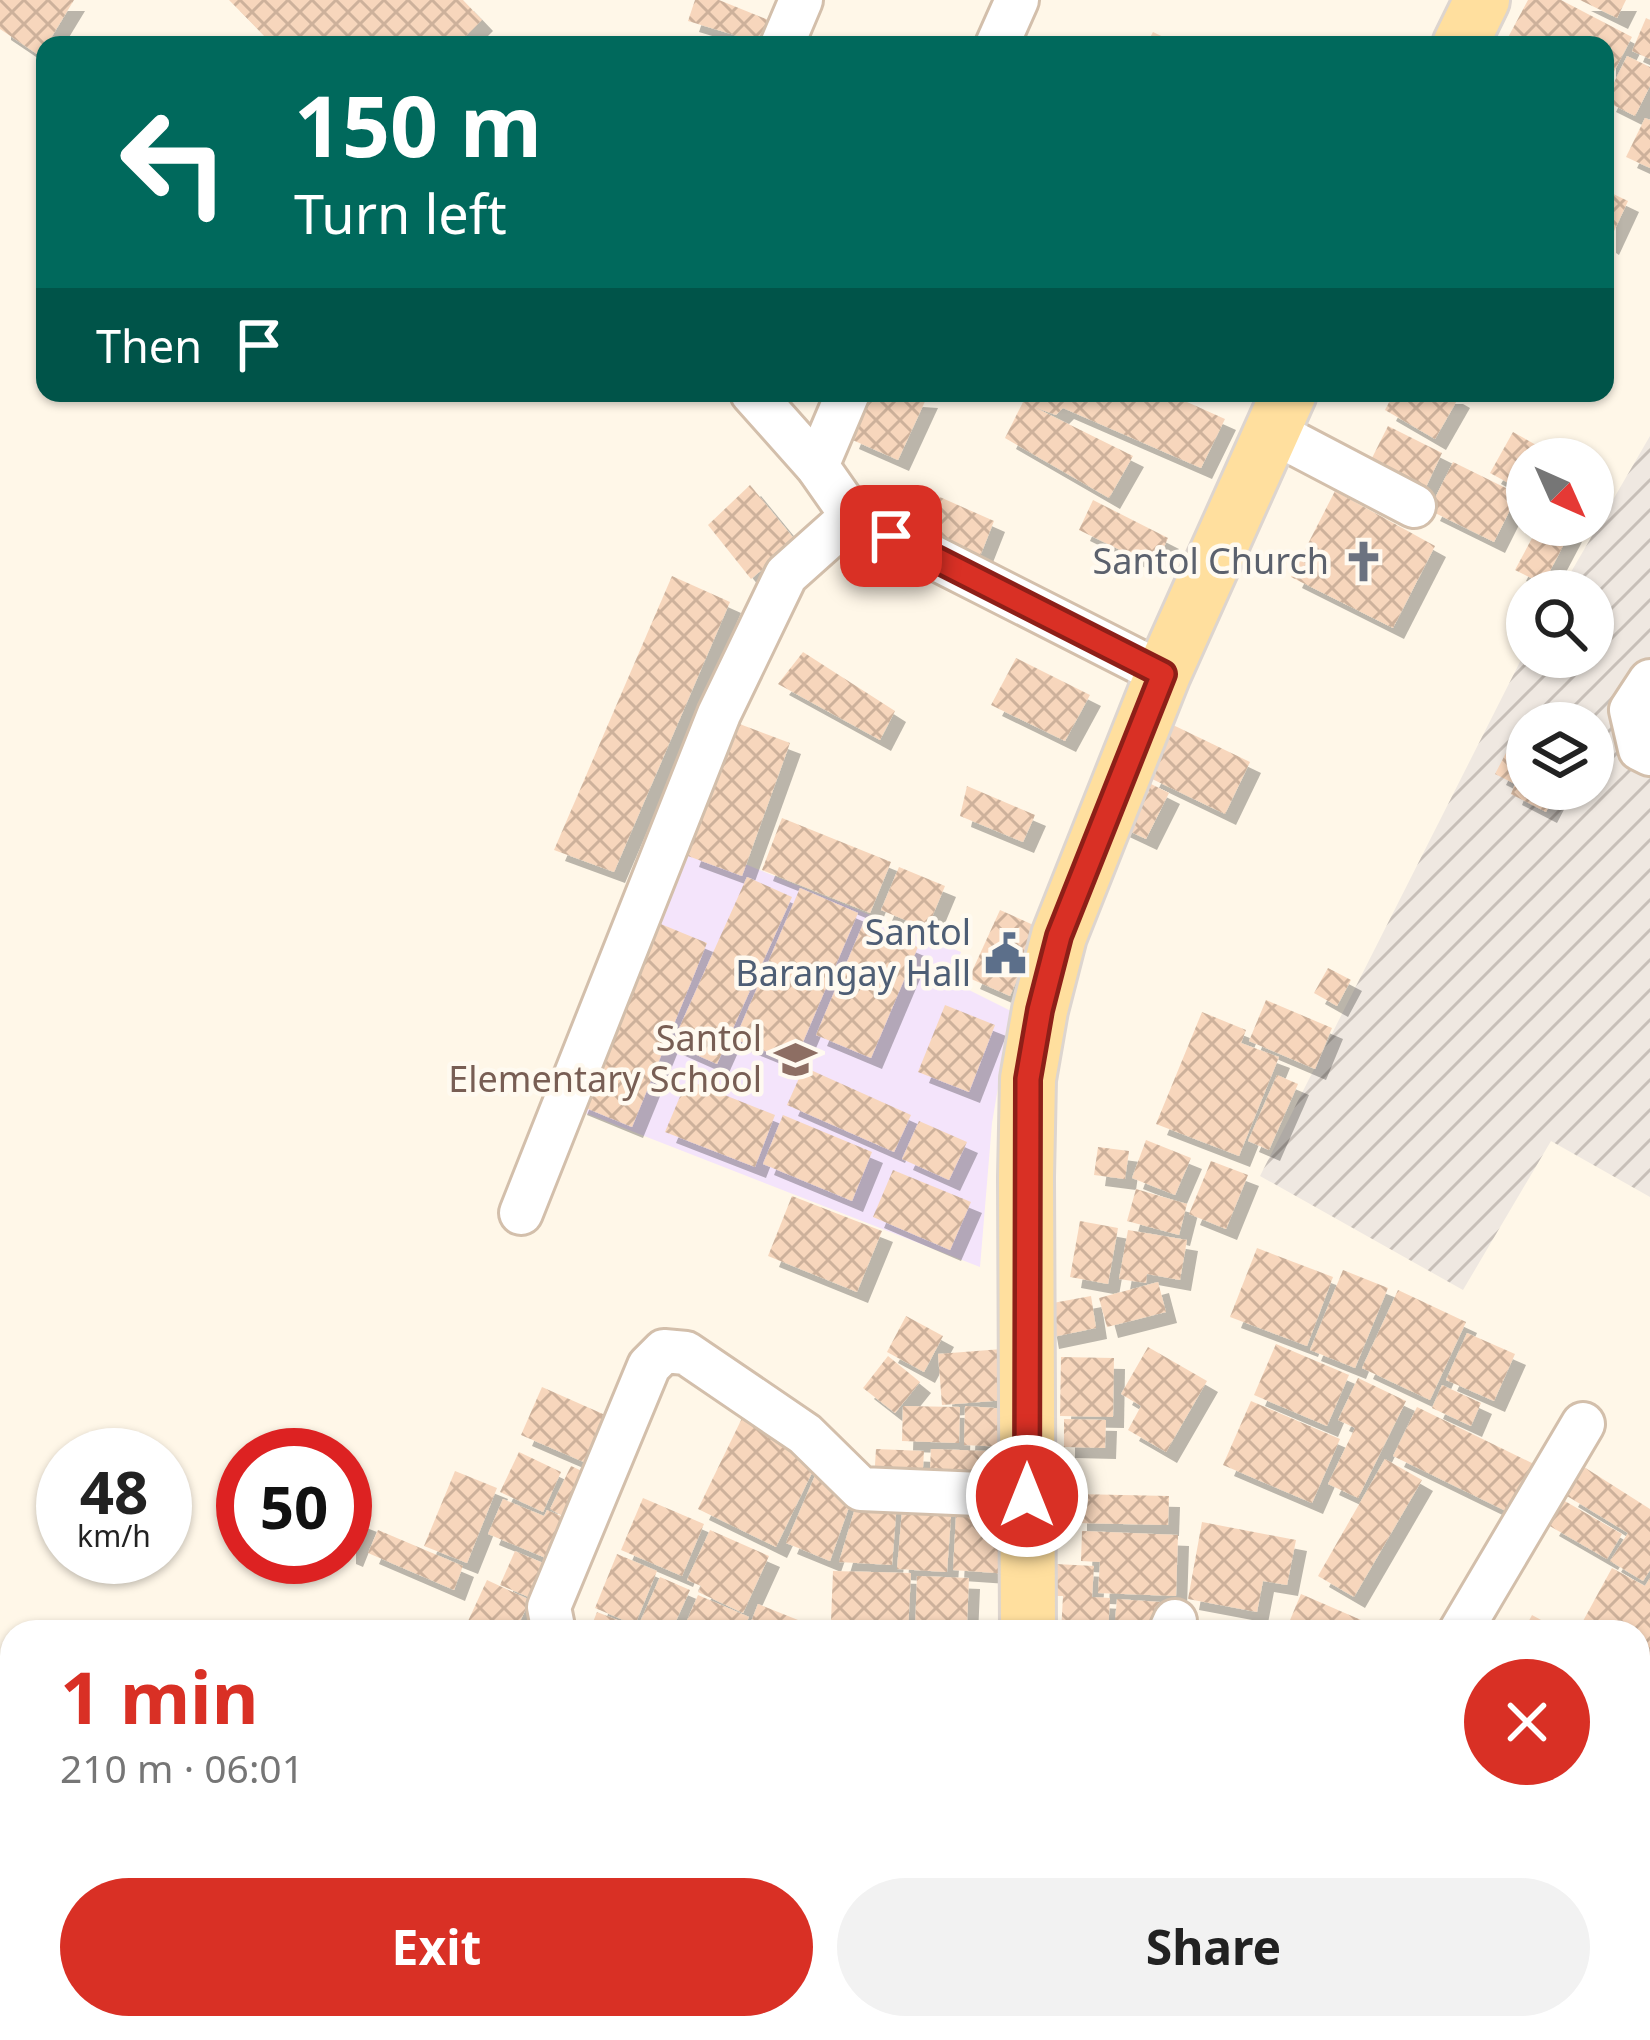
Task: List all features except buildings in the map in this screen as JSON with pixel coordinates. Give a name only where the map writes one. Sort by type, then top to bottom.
[{"type":"main road","points":[[1464,36],[1481,0]]},
{"type":"main road","points":[[1028,1620],[1028,1079],[1040,1010],[1059,936],[1163,674],[1280,412]]},
{"type":"street","points":[[786,36],[801,0]]},
{"type":"street","points":[[1001,36],[1016,0]]},
{"type":"street","points":[[760,402],[817,466],[852,516],[1163,674]]},
{"type":"street","points":[[817,466],[844,402]]},
{"type":"street","points":[[1280,412],[1414,506]]},
{"type":"street","points":[[521,1214],[719,714],[786,575],[852,516]]},
{"type":"street","points":[[1650,681],[1630,710],[1640,748],[1650,754]]},
{"type":"street","points":[[552,1620],[549,1607],[650,1366],[664,1351],[686,1353],[805,1433],[861,1490],[1027,1496]]},
{"type":"street","points":[[1467,1620],[1583,1424]]},
{"type":"shaded area","points":[[1650,436],[1650,1197],[1551,1141],[1463,1290],[1260,1176],[1512,678],[1614,678],[1614,570],[1572,570],[1586,546],[1614,546],[1614,498]]},
{"type":"shaded area","name":"Santol Elementary School","points":[[681,838],[961,952],[951,981],[1011,1011],[992,1123],[980,1267],[570,1107]]},
{"type":"place","name":"Santol Church","points":[[1363,561]]},
{"type":"place","name":"Santol Barangay Hall","points":[[1005,953]]},
{"type":"place","name":"Santol Elementary School","points":[[796,1059]]},
{"type":"route","points":[[891,536],[1163,674],[1059,936],[1028,1079],[1027,1496]]}]
